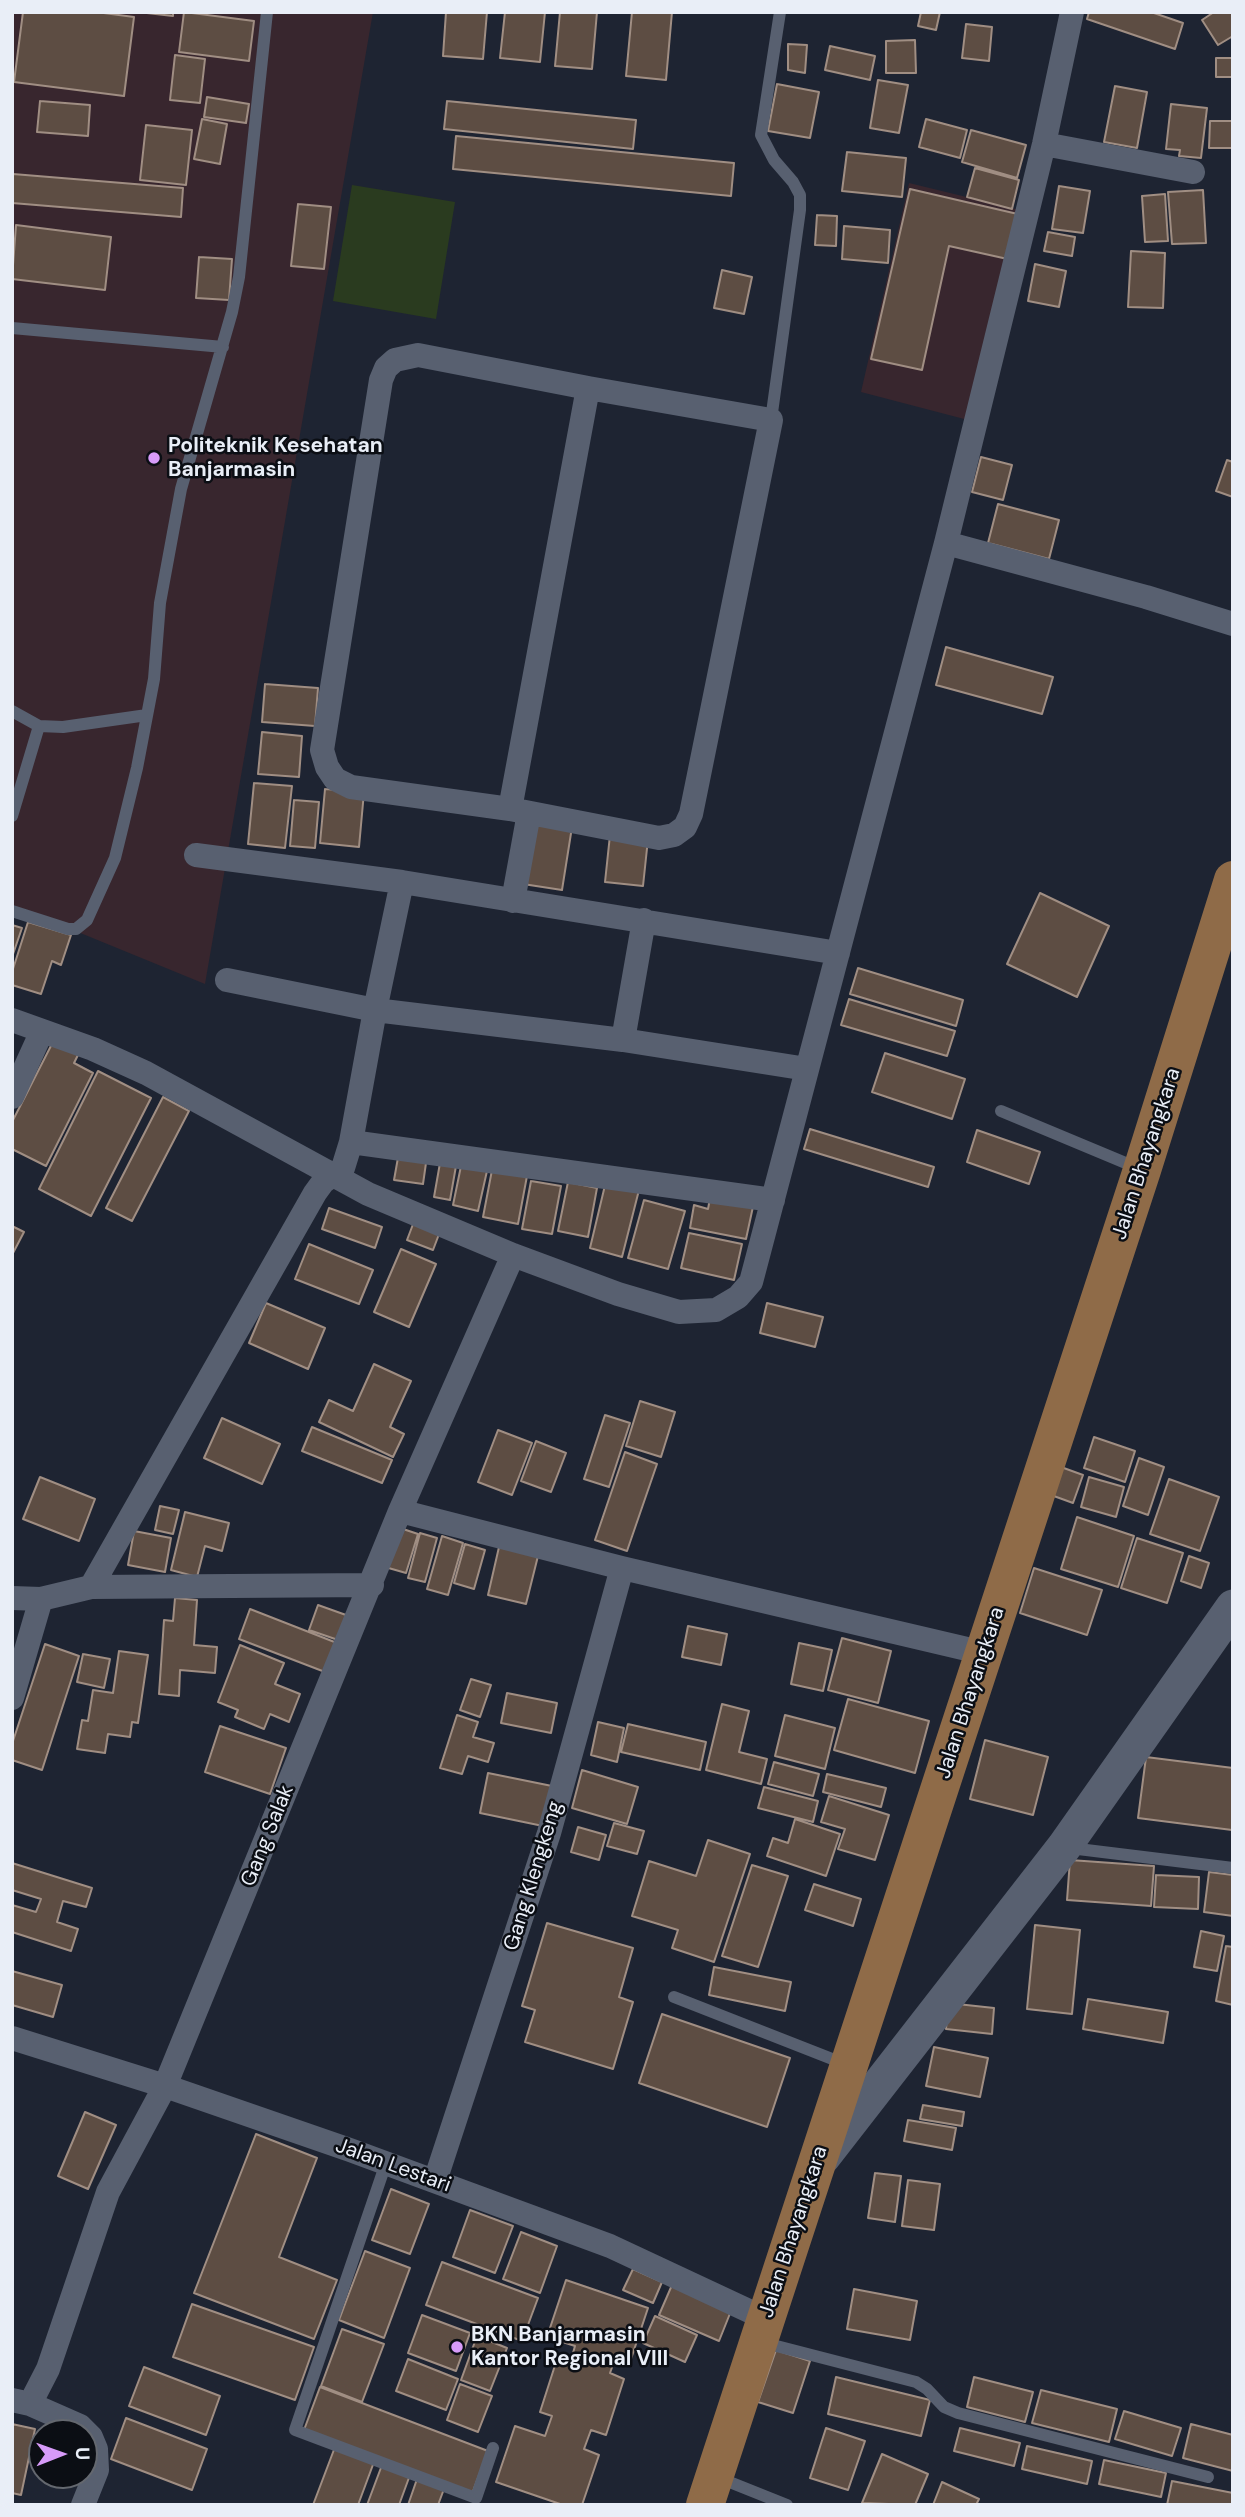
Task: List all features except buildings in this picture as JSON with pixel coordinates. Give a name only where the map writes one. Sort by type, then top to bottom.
[{"type":"main road","name":"Jalan Bhayangkara","points":[[709,2490],[1142,1170],[1233,880]]},
{"type":"street","points":[[12,1020],[146,1073],[368,1194],[513,1255],[618,1294],[679,1312],[716,1310],[738,1297],[751,1282],[946,543],[1044,144],[1072,12]]},
{"type":"street","points":[[1044,144],[1193,172]]},
{"type":"street","points":[[418,355],[588,388],[771,420],[691,814],[685,827],[674,835],[659,838],[519,811],[351,787],[334,779],[322,750],[380,380],[386,368],[395,360],[418,355]]},
{"type":"street","points":[[513,901],[519,811],[588,388]]},
{"type":"street","points":[[946,543],[1146,597],[1233,624]]},
{"type":"street","points":[[196,855],[402,882],[838,953]]},
{"type":"street","points":[[91,1587],[315,1193],[323,1182],[343,1168],[351,1142],[402,882]]},
{"type":"street","points":[[623,1040],[644,920]]},
{"type":"street","points":[[228,980],[375,1010],[623,1040],[807,1069]]},
{"type":"street","points":[[12,1097],[42,1031]]},
{"type":"street","points":[[351,1142],[773,1200]]},
{"type":"street","name":"Gang Salak","points":[[21,2402],[48,2369],[108,2192],[164,2086],[372,1585],[400,1511],[513,1255]]},
{"type":"street","points":[[400,1511],[622,1568],[984,1653]]},
{"type":"street","name":"Gang Klengkeng","points":[[435,2182],[550,1833],[622,1568]]},
{"type":"street","points":[[12,1598],[41,1599],[91,1587],[372,1585]]},
{"type":"street","points":[[12,1698],[41,1599]]},
{"type":"street","points":[[816,2166],[1064,1847],[1233,1607]]},
{"type":"street","points":[[873,1992],[872,2018],[875,2031],[889,2039],[906,2038],[919,2033]]},
{"type":"street","name":"Jalan Lestari","points":[[12,2038],[164,2086],[386,2163],[610,2246],[761,2329]]},
{"type":"street","points":[[21,2402],[80,2426],[90,2437],[96,2449],[97,2470],[83,2505]]},
{"type":"lane","points":[[12,911],[68,929],[76,929],[88,920],[115,858],[147,715],[158,649],[160,603],[178,503],[223,347],[239,277],[267,12]]},
{"type":"lane","points":[[771,420],[800,210],[800,195],[793,182],[774,160],[761,135],[780,12]]},
{"type":"lane","points":[[12,328],[223,347]]},
{"type":"lane","points":[[12,711],[38,726],[63,727],[147,715]]},
{"type":"lane","points":[[12,816],[38,726]]},
{"type":"lane","points":[[1001,1111],[1142,1170]]},
{"type":"lane","points":[[1064,1847],[1233,1868]]},
{"type":"lane","points":[[674,1997],[849,2065]]},
{"type":"lane","points":[[386,2163],[295,2430],[476,2498],[493,2448]]},
{"type":"lane","points":[[761,2329],[916,2382],[927,2389],[944,2407],[958,2413],[1208,2477]]},
{"type":"lane","points":[[709,2490],[787,2505]]},
{"type":"shaded area","name":"Politeknik Kesehatan Banjarmasin","points":[[12,12],[373,12],[205,984],[12,905]]},
{"type":"shaded area","points":[[909,183],[1024,211],[968,420],[861,392]]},
{"type":"green space","points":[[352,185],[455,202],[436,319],[333,301]]},
{"type":"place","name":"Politeknik Kesehatan Banjarmasin","points":[[154,458]]},
{"type":"place","name":"BKN Banjarmasin Kantor Regional VIII","points":[[457,2347]]}]
